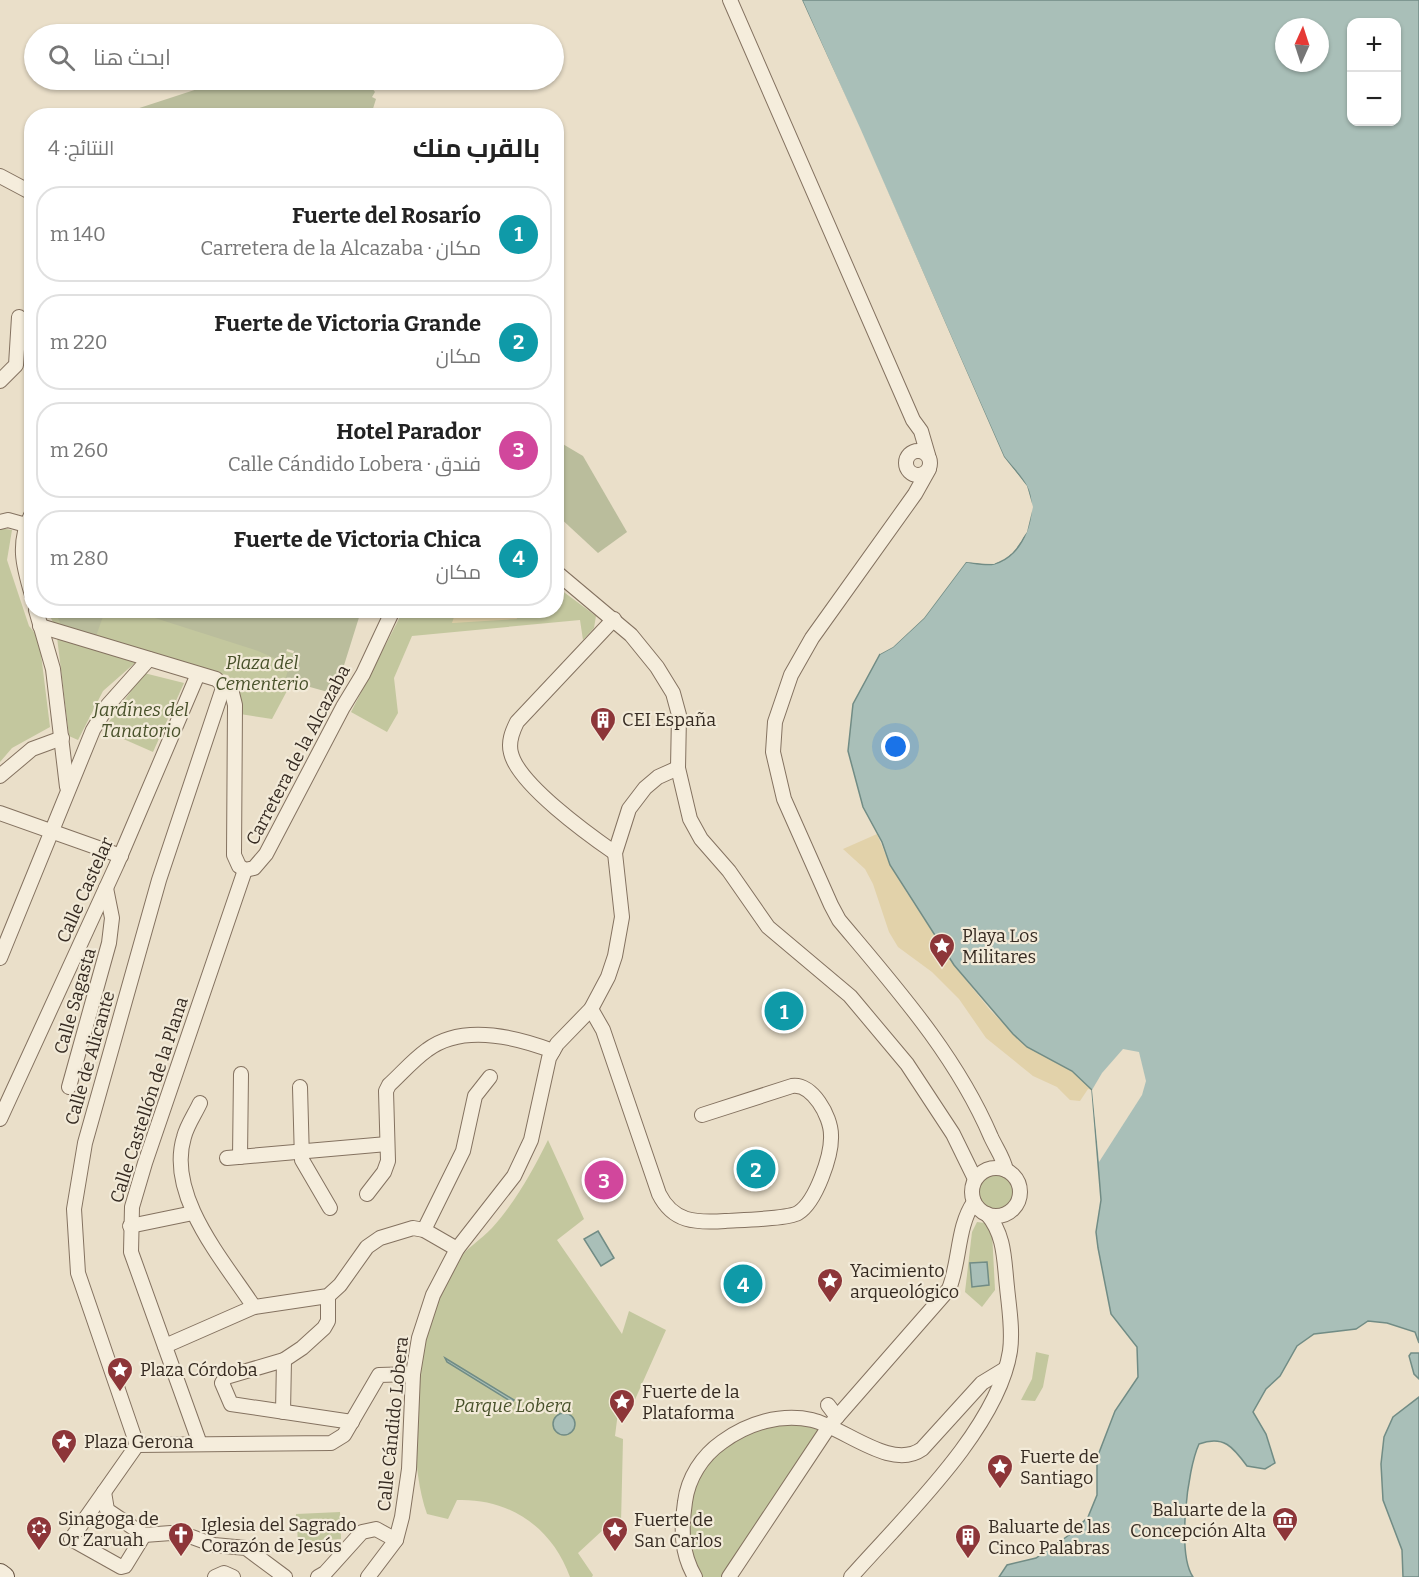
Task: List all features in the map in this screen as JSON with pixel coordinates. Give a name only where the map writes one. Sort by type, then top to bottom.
[{"type":"main road","points":[[0,1574],[4,1577]]},
{"type":"street","points":[[730,0],[913,420],[921,430],[928,462],[905,505],[812,638],[790,675],[776,722],[775,767],[790,814],[839,920],[927,1027],[972,1095],[994,1143],[990,1172],[972,1194],[974,1202],[987,1214],[999,1232],[1004,1254],[1011,1327],[1001,1386],[984,1419],[939,1476],[851,1577]]},
{"type":"street","points":[[0,176],[24,189]]},
{"type":"street","points":[[0,381],[16,365],[19,316]]},
{"type":"street","points":[[905,505],[910,473],[906,460],[913,452],[913,420]]},
{"type":"street","points":[[913,452],[921,451],[928,462]]},
{"type":"street","points":[[910,473],[921,475],[928,462]]},
{"type":"street","points":[[0,522],[24,519]]},
{"type":"street","points":[[24,541],[21,554],[24,565]]},
{"type":"street","points":[[564,579],[614,620],[645,652],[673,693],[679,715],[678,768],[694,828],[729,871],[751,906],[782,941],[842,989],[868,1017],[921,1082],[962,1151],[990,1172],[1016,1179],[1019,1196],[1012,1209],[1004,1254]]},
{"type":"street","points":[[38,618],[53,669],[67,789]]},
{"type":"street","name":"Carretera de la Alcazaba","points":[[224,685],[232,693],[237,725],[234,855],[238,866],[246,870],[254,868],[266,854],[343,707],[363,674],[389,618]]},
{"type":"street","points":[[614,620],[517,722],[510,737],[510,746],[517,766],[563,814],[615,853],[629,809],[637,798],[658,777],[678,768]]},
{"type":"street","points":[[40,626],[198,674],[224,685]]},
{"type":"street","points":[[0,958],[67,789],[99,717],[148,658]]},
{"type":"street","name":"Calle Castelar","points":[[0,1119],[121,856],[198,674]]},
{"type":"street","name":"Calle de Alicante","points":[[137,1445],[78,1273],[74,1209],[85,1143],[156,891],[224,685]]},
{"type":"street","points":[[0,776],[32,749],[62,738]]},
{"type":"street","points":[[0,813],[121,856]]},
{"type":"street","name":"Calle Cándido Lobera","points":[[368,1577],[396,1540],[408,1478],[413,1374],[419,1338],[441,1274],[457,1249],[497,1199],[523,1158],[536,1123],[546,1068],[553,1051],[591,1009],[608,977],[620,936],[622,917],[615,853]]},
{"type":"street","name":"Calle Castellón de la Plana","points":[[200,1444],[131,1252],[130,1226],[132,1208],[145,1163],[246,870]]},
{"type":"street","name":"Calle Sagasta","points":[[69,1087],[110,943],[112,918],[106,888]]},
{"type":"street","points":[[591,1009],[603,1030],[659,1194],[673,1214],[694,1222],[795,1215],[810,1201],[820,1180],[831,1144],[831,1132],[810,1091],[801,1086],[792,1086],[702,1114]]},
{"type":"street","points":[[367,1194],[387,1167],[386,1099],[389,1084],[435,1044],[466,1035],[507,1037],[553,1051]]},
{"type":"street","points":[[241,1074],[233,1158],[387,1144]]},
{"type":"street","points":[[424,1230],[464,1151],[475,1095],[490,1077]]},
{"type":"street","points":[[300,1087],[301,1152],[304,1167],[330,1208]]},
{"type":"street","points":[[200,1103],[184,1137],[183,1178],[193,1213],[254,1307]]},
{"type":"street","points":[[729,1577],[833,1421],[950,1289],[957,1266],[966,1214],[974,1202]]},
{"type":"street","points":[[987,1214],[1000,1215],[1012,1209]]},
{"type":"street","points":[[130,1226],[193,1213]]},
{"type":"street","points":[[165,1346],[254,1307],[328,1296],[340,1285],[373,1242],[408,1229],[424,1230],[457,1249]]},
{"type":"street","points":[[328,1296],[328,1321],[324,1328],[284,1360],[223,1380],[228,1403],[352,1422]]},
{"type":"street","points":[[283,1412],[284,1360]]},
{"type":"street","points":[[695,1577],[684,1551],[683,1510],[689,1484],[708,1453],[742,1429],[770,1419],[833,1421],[884,1452],[909,1456],[922,1449],[982,1383],[1005,1368]]},
{"type":"street","points":[[144,1535],[125,1566],[121,1567],[71,1539],[137,1445],[331,1443],[340,1440],[379,1375],[413,1374]]},
{"type":"street","points":[[828,1405],[833,1421]]},
{"type":"street","points":[[104,1492],[107,1510],[144,1535],[171,1533],[214,1545],[246,1548],[285,1577]]},
{"type":"street","points":[[318,1577],[325,1573],[362,1532],[376,1529],[384,1531],[396,1540]]},
{"type":"street","points":[[215,1577],[224,1573],[233,1577]]},
{"type":"green space","points":[[194,90],[374,90],[375,92],[372,97],[376,99],[373,108],[139,108]]},
{"type":"green space","points":[[564,445],[583,456],[627,532],[598,553],[564,521]]},
{"type":"green space","points":[[0,528],[12,530],[7,560],[24,611],[24,618],[26,618],[29,626],[39,638],[50,727],[12,748],[0,762]]},
{"type":"green space","points":[[564,592],[596,616],[594,628],[583,640],[580,620],[412,636],[394,678],[398,713],[387,732],[351,712],[399,618],[564,618]]},
{"type":"green space","name":"Plaza del Cementerio","points":[[51,618],[187,618],[301,656],[296,674],[272,719],[240,714],[240,693],[228,675],[198,670],[95,639],[53,622]]},
{"type":"green space","points":[[58,618],[102,618],[96,636],[61,625]]},
{"type":"green space","points":[[155,618],[359,618],[335,694],[285,680],[294,651],[287,649],[283,662],[258,651]]},
{"type":"green space","points":[[57,637],[136,662],[103,691],[78,740],[69,736]]},
{"type":"green space","name":"Jardínes del Tanatorio","points":[[144,673],[184,683],[153,752],[103,730]]},
{"type":"green space","name":"Parque Lobera","points":[[548,1140],[584,1219],[557,1240],[622,1334],[629,1311],[666,1330],[629,1413],[618,1412],[615,1436],[623,1439],[621,1523],[604,1529],[578,1553],[593,1575],[592,1577],[570,1577],[562,1559],[540,1530],[511,1510],[494,1504],[457,1500],[448,1519],[427,1514],[416,1455],[415,1421],[423,1351],[443,1288],[460,1257],[492,1228],[509,1207],[530,1175]]},
{"type":"green space","points":[[996,1175],[1008,1180],[1013,1192],[1008,1204],[996,1209],[984,1204],[979,1192],[984,1180]]},
{"type":"green space","points":[[977,1222],[985,1223],[992,1232],[995,1290],[982,1307],[965,1292],[972,1232]]},
{"type":"green space","points":[[1036,1352],[1049,1355],[1043,1387],[1035,1401],[1021,1400],[1032,1379]]},
{"type":"green space","points":[[757,1424],[830,1425],[729,1577],[695,1577],[682,1525],[702,1460]]},
{"type":"green space","points":[[340,1512],[341,1539],[298,1542],[296,1514]]},
{"type":"sand","points":[[454,618],[517,619],[452,623]]},
{"type":"sand","name":"Playa Los Militares","points":[[877,834],[890,865],[954,965],[990,1010],[1027,1047],[1072,1071],[1092,1090],[1088,1089],[1080,1101],[1070,1100],[1057,1087],[1033,1076],[986,1038],[959,999],[932,972],[898,947],[889,932],[873,884],[865,869],[843,849]]},
{"type":"water","points":[[802,0],[1419,0],[1419,1343],[1415,1332],[1387,1323],[1368,1321],[1356,1329],[1314,1334],[1297,1346],[1280,1376],[1266,1389],[1253,1412],[1266,1434],[1275,1463],[1265,1469],[1247,1466],[1232,1448],[1221,1442],[1199,1444],[1188,1491],[1185,1532],[1188,1566],[1193,1577],[999,1577],[1007,1565],[1036,1558],[1072,1533],[1088,1517],[1097,1495],[1097,1458],[1115,1411],[1138,1377],[1137,1347],[1111,1314],[1098,1248],[1096,1232],[1101,1200],[1092,1090],[1072,1071],[1027,1047],[1013,1034],[954,965],[890,865],[882,842],[863,807],[848,751],[853,704],[880,654],[893,647],[924,618],[966,562],[994,564],[1014,553],[1021,543],[1030,521],[1031,509],[1027,487],[1004,457]]},
{"type":"water","points":[[598,1231],[614,1258],[601,1266],[584,1239]]},
{"type":"water","points":[[987,1262],[989,1285],[972,1287],[970,1263]]},
{"type":"water","points":[[1411,1353],[1419,1353],[1419,1379],[1414,1374],[1409,1356]]},
{"type":"water","points":[[445,1358],[514,1400],[512,1402],[447,1362]]},
{"type":"water","points":[[1419,1397],[1419,1577],[1403,1577],[1402,1550],[1383,1500],[1381,1464],[1384,1437],[1393,1417]]},
{"type":"water","points":[[560,1413],[568,1413],[575,1420],[575,1428],[568,1435],[560,1435],[553,1428],[553,1420]]},
{"type":"pier","points":[[799,0],[802,0],[861,130],[1004,457],[1027,486],[1033,507],[1027,532],[1012,553],[994,564],[966,562],[924,618],[893,647],[880,654],[878,652],[891,644],[922,616],[964,560],[993,561],[1010,551],[1024,531],[1030,507],[1024,488],[1001,458]]},
{"type":"pier","points":[[1123,1049],[1139,1052],[1146,1081],[1142,1095],[1099,1162],[1092,1090],[1102,1073]]},
{"type":"place","name":"CEI España","points":[[603,743]]},
{"type":"place","name":"Playa Los Militares","points":[[942,969]]},
{"type":"place","name":"Fuerte del Rosarío","points":[[784,1011]]},
{"type":"place","name":"Fuerte de Victoria Grande","points":[[756,1169]]},
{"type":"place","name":"Hotel Parador","points":[[604,1180]]},
{"type":"place","name":"Fuerte de Victoria Chica","points":[[743,1284]]},
{"type":"place","name":"Yacimiento arqueológico","points":[[830,1304]]},
{"type":"place","name":"Plaza Córdoba","points":[[120,1393]]},
{"type":"place","name":"Fuerte de la Plataforma","points":[[622,1425]]},
{"type":"place","name":"Plaza Gerona","points":[[64,1465]]},
{"type":"place","name":"Fuerte de Santiago","points":[[1000,1490]]},
{"type":"place","name":"Baluarte de la Concepción Alta","points":[[1285,1543]]},
{"type":"place","name":"Sinagoga de Or Zaruah","points":[[39,1552]]},
{"type":"place","name":"Fuerte de San Carlos","points":[[615,1553]]},
{"type":"place","name":"Iglesia del Sagrado Corazón de Jesús","points":[[181,1558]]},
{"type":"place","name":"Baluarte de las Cinco Palabras","points":[[968,1560]]}]
